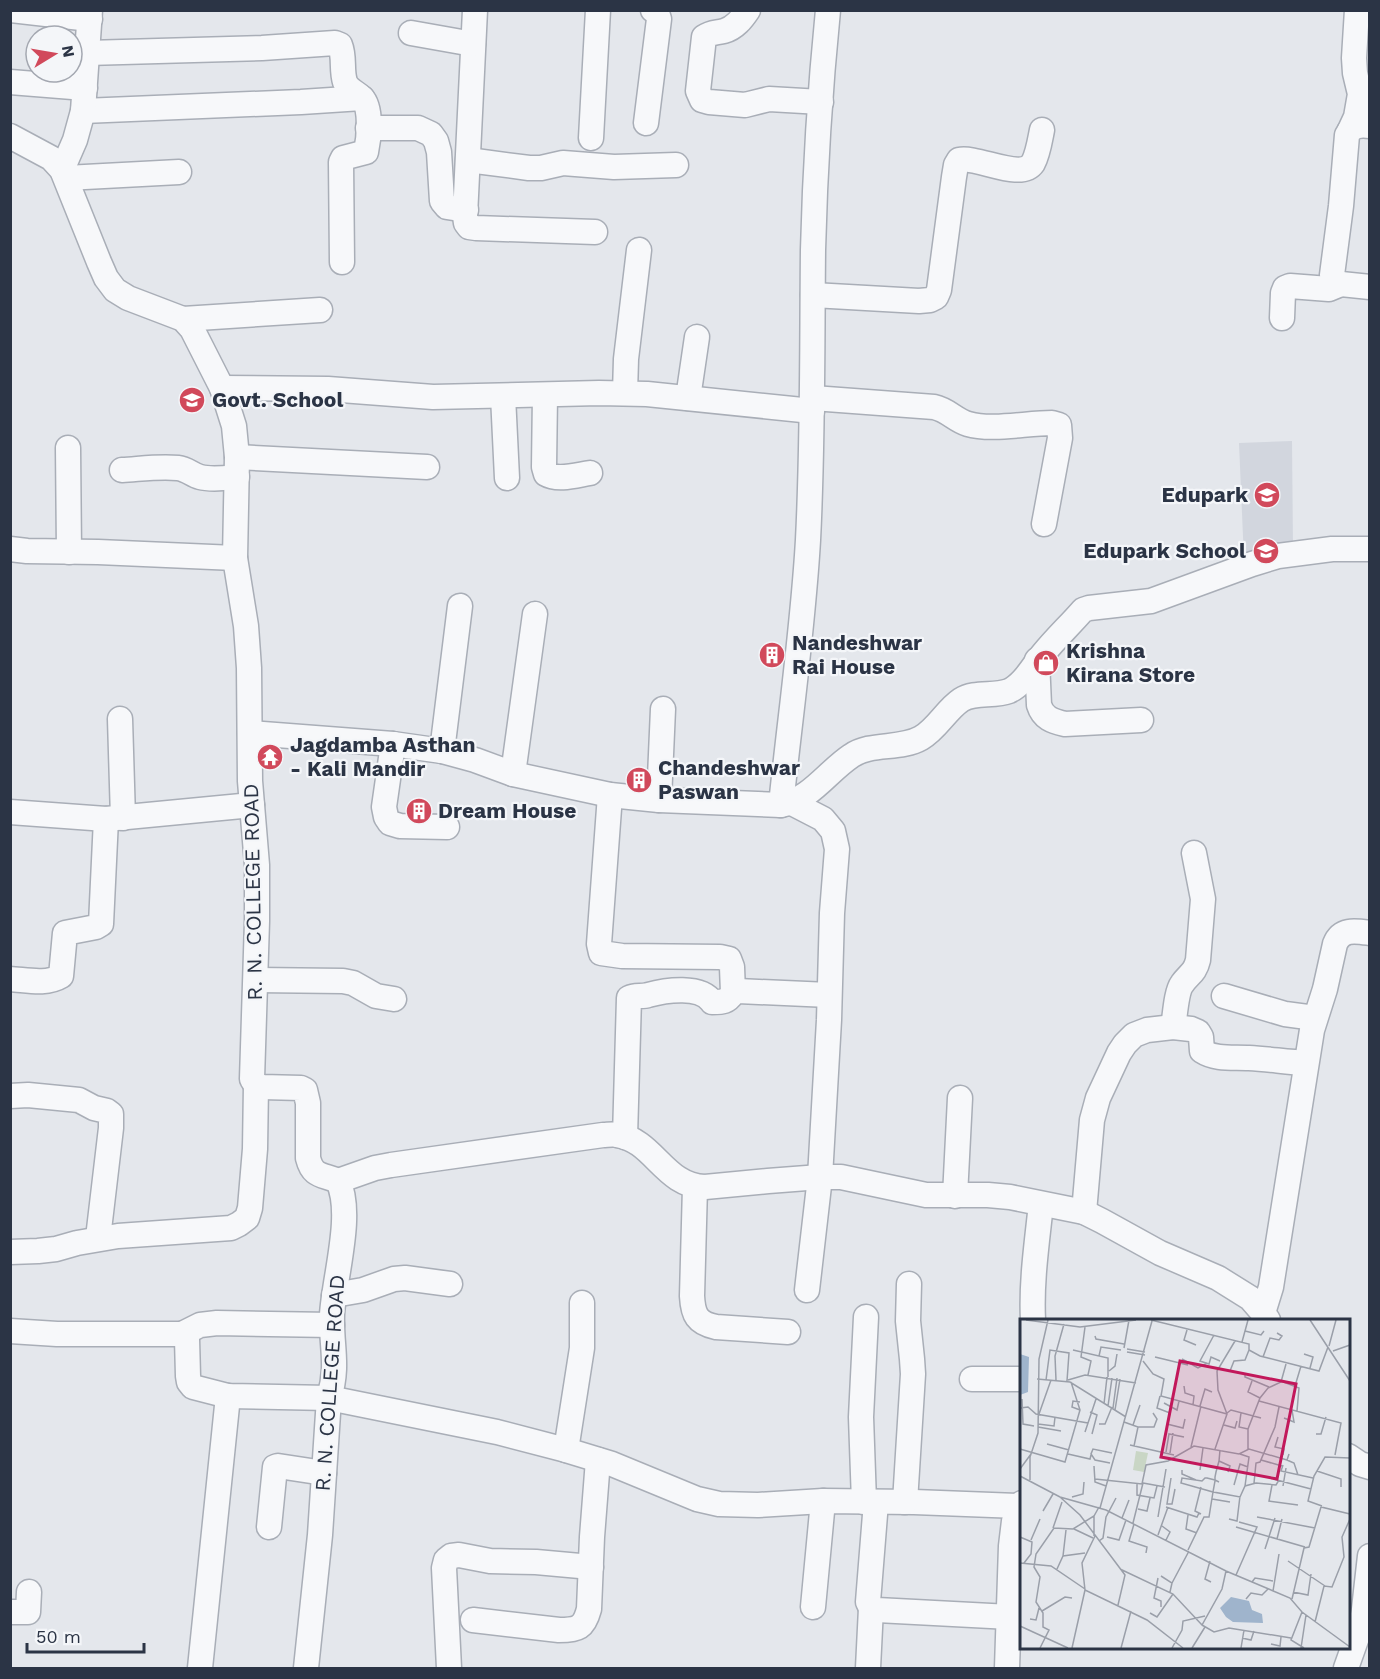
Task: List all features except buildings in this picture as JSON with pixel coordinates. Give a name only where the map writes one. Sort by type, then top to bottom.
[{"type":"street","points":[[11,10],[90,15],[84,100],[64,174]]},
{"type":"street","points":[[475,10],[466,223],[469,227],[595,232]]},
{"type":"street","points":[[591,138],[598,10]]},
{"type":"street","points":[[646,123],[659,19],[653,10]]},
{"type":"street","points":[[748,10],[733,27],[709,33],[704,37],[698,91],[702,100],[745,105],[769,99],[821,102]]},
{"type":"street","points":[[787,804],[808,539],[814,213],[828,10]]},
{"type":"street","points":[[1357,10],[1354,58],[1360,94],[1360,128],[1347,135],[1332,275],[1335,281],[1341,284],[1370,287]]},
{"type":"street","points":[[411,33],[473,44]]},
{"type":"street","points":[[87,53],[262,48],[335,43],[340,45],[343,52],[346,85],[362,98],[368,110],[366,152],[343,158],[342,162],[342,262]]},
{"type":"street","points":[[10,82],[84,100],[301,102],[362,98]]},
{"type":"street","points":[[368,128],[418,128],[431,134],[439,152],[442,201],[447,207],[466,210]]},
{"type":"street","points":[[813,295],[919,301],[936,297],[939,290],[956,165],[959,160],[974,160],[1014,170],[1028,167],[1033,162],[1042,130]]},
{"type":"street","points":[[10,136],[51,158],[64,174],[106,278],[115,290],[128,298],[183,318],[320,310]]},
{"type":"street","points":[[468,160],[529,168],[563,163],[614,166],[676,165]]},
{"type":"street","points":[[64,174],[179,172]]},
{"type":"street","points":[[625,393],[626,359],[639,250]]},
{"type":"street","points":[[1282,318],[1285,288],[1290,286],[1329,289],[1341,284]]},
{"type":"street","name":"R. N. COLLEGE ROAD","points":[[98,1238],[231,1228],[246,1218],[250,1208],[255,1149],[256,1085],[252,1079],[257,865],[252,805],[246,626],[236,558],[237,467],[234,426],[222,388],[199,340],[183,318]]},
{"type":"street","points":[[688,398],[698,337]]},
{"type":"street","points":[[222,388],[328,389],[433,397],[625,393],[812,405],[934,407],[969,424],[999,426],[1052,423],[1059,425],[1060,438],[1044,524]]},
{"type":"street","points":[[545,395],[544,467],[546,474],[557,477],[590,473]]},
{"type":"street","points":[[503,396],[507,478]]},
{"type":"street","points":[[68,448],[69,552]]},
{"type":"street","points":[[122,470],[181,468],[198,477],[207,478],[237,467],[427,467]]},
{"type":"street","points":[[10,549],[236,558]]},
{"type":"street","points":[[787,804],[804,796],[851,756],[877,747],[920,739],[960,701],[976,695],[1000,693],[1018,685],[1083,610],[1151,601],[1278,556],[1332,549],[1370,549]]},
{"type":"street","points":[[442,751],[460,606]]},
{"type":"street","points":[[513,774],[535,614]]},
{"type":"street","points":[[1038,660],[1041,711],[1053,722],[1065,724],[1141,720]]},
{"type":"street","points":[[660,800],[663,709]]},
{"type":"street","points":[[10,979],[55,980],[61,976],[65,933],[101,924],[114,819],[120,719]]},
{"type":"street","points":[[250,733],[393,744],[442,751],[513,774],[610,795],[660,800],[787,804],[823,819],[833,831],[837,849],[820,1177],[807,1290]]},
{"type":"street","points":[[393,744],[384,807],[386,817],[390,823],[400,826],[447,827]]},
{"type":"street","points":[[610,795],[599,944],[601,952],[610,955],[720,957],[729,960],[732,967],[733,993]]},
{"type":"street","points":[[10,812],[114,819],[252,805]]},
{"type":"street","points":[[1173,1027],[1179,990],[1196,968],[1198,960],[1203,899],[1194,853]]},
{"type":"street","points":[[1265,1317],[1315,1018],[1338,937],[1343,933],[1351,932],[1370,933]]},
{"type":"street","points":[[654,992],[656,956]]},
{"type":"street","points":[[256,980],[343,981],[353,983],[376,996],[394,999]]},
{"type":"street","points":[[625,1137],[629,998],[650,995],[654,992],[693,991],[708,996],[712,1002],[724,1002],[738,991],[829,995]]},
{"type":"street","points":[[1224,996],[1278,1012],[1315,1018]]},
{"type":"street","points":[[1084,1212],[1092,1120],[1098,1098],[1119,1053],[1134,1035],[1147,1030],[1173,1027],[1191,1029],[1198,1032],[1201,1037],[1202,1051],[1208,1055],[1306,1064]]},
{"type":"street","points":[[256,1085],[305,1090],[308,1103],[310,1166],[320,1176],[338,1181],[391,1165],[603,1135],[617,1135],[644,1148],[684,1184],[695,1187],[820,1177],[855,1179],[926,1195],[1010,1197],[1084,1212],[1152,1249],[1218,1278],[1251,1299],[1265,1317]]},
{"type":"street","points":[[10,1096],[28,1095],[79,1100],[111,1114],[98,1238],[56,1249],[10,1252]]},
{"type":"street","points":[[955,1196],[960,1098]]},
{"type":"street","name":"R. N. COLLEGE ROAD","points":[[306,1668],[320,1535],[329,1398],[335,1371],[332,1325],[344,1213],[342,1189],[338,1181]]},
{"type":"street","points":[[695,1187],[692,1296],[693,1309],[697,1317],[705,1325],[716,1327],[788,1332]]},
{"type":"street","points":[[1033,1319],[1034,1269],[1041,1204]]},
{"type":"street","points":[[334,1295],[363,1290],[394,1279],[416,1278],[450,1284]]},
{"type":"street","points":[[905,1502],[913,1374],[908,1321],[909,1284]]},
{"type":"street","points":[[566,1450],[582,1348],[582,1303]]},
{"type":"street","points":[[866,1317],[861,1417],[870,1502],[868,1602],[871,1608],[868,1668]]},
{"type":"street","points":[[10,1331],[57,1334],[182,1334],[200,1325],[217,1323],[332,1325]]},
{"type":"street","points":[[182,1334],[187,1339],[189,1382],[193,1387],[228,1396],[329,1398],[498,1432],[598,1460],[697,1499],[719,1504],[758,1505],[823,1501],[1020,1504],[1014,1521],[1011,1546],[1007,1668]]},
{"type":"street","points":[[972,1379],[1020,1379]]},
{"type":"street","points":[[200,1668],[228,1396]]},
{"type":"street","points":[[1350,1457],[1370,1467]]},
{"type":"street","points":[[472,1620],[559,1630],[572,1630],[582,1625],[589,1609],[598,1460]]},
{"type":"street","points":[[268,1527],[275,1467],[324,1473]]},
{"type":"street","points":[[813,1607],[823,1501]]},
{"type":"street","points":[[449,1668],[444,1568],[446,1560],[451,1556],[459,1555],[490,1561],[591,1567]]},
{"type":"street","points":[[1346,1668],[1364,1609],[1370,1556]]},
{"type":"street","points":[[10,1612],[28,1612],[29,1592]]},
{"type":"street","points":[[871,1608],[1010,1617]]},
{"type":"shaded area","name":"Edupark","points":[[1292,441],[1293,547],[1244,560],[1239,443]]},
{"type":"place","name":"Govt. School","points":[[192,400]]},
{"type":"place","name":"Edupark","points":[[1267,495]]},
{"type":"place","name":"Edupark School","points":[[1266,551]]},
{"type":"place","name":"Nandeshwar Rai House","points":[[772,655]]},
{"type":"place","name":"Krishna Kirana Store","points":[[1046,663]]},
{"type":"place","name":"Jagdamba Asthan - Kali Mandir","points":[[270,757]]},
{"type":"place","name":"Chandeshwar Paswan","points":[[639,780]]},
{"type":"place","name":"Dream House","points":[[419,811]]}]
